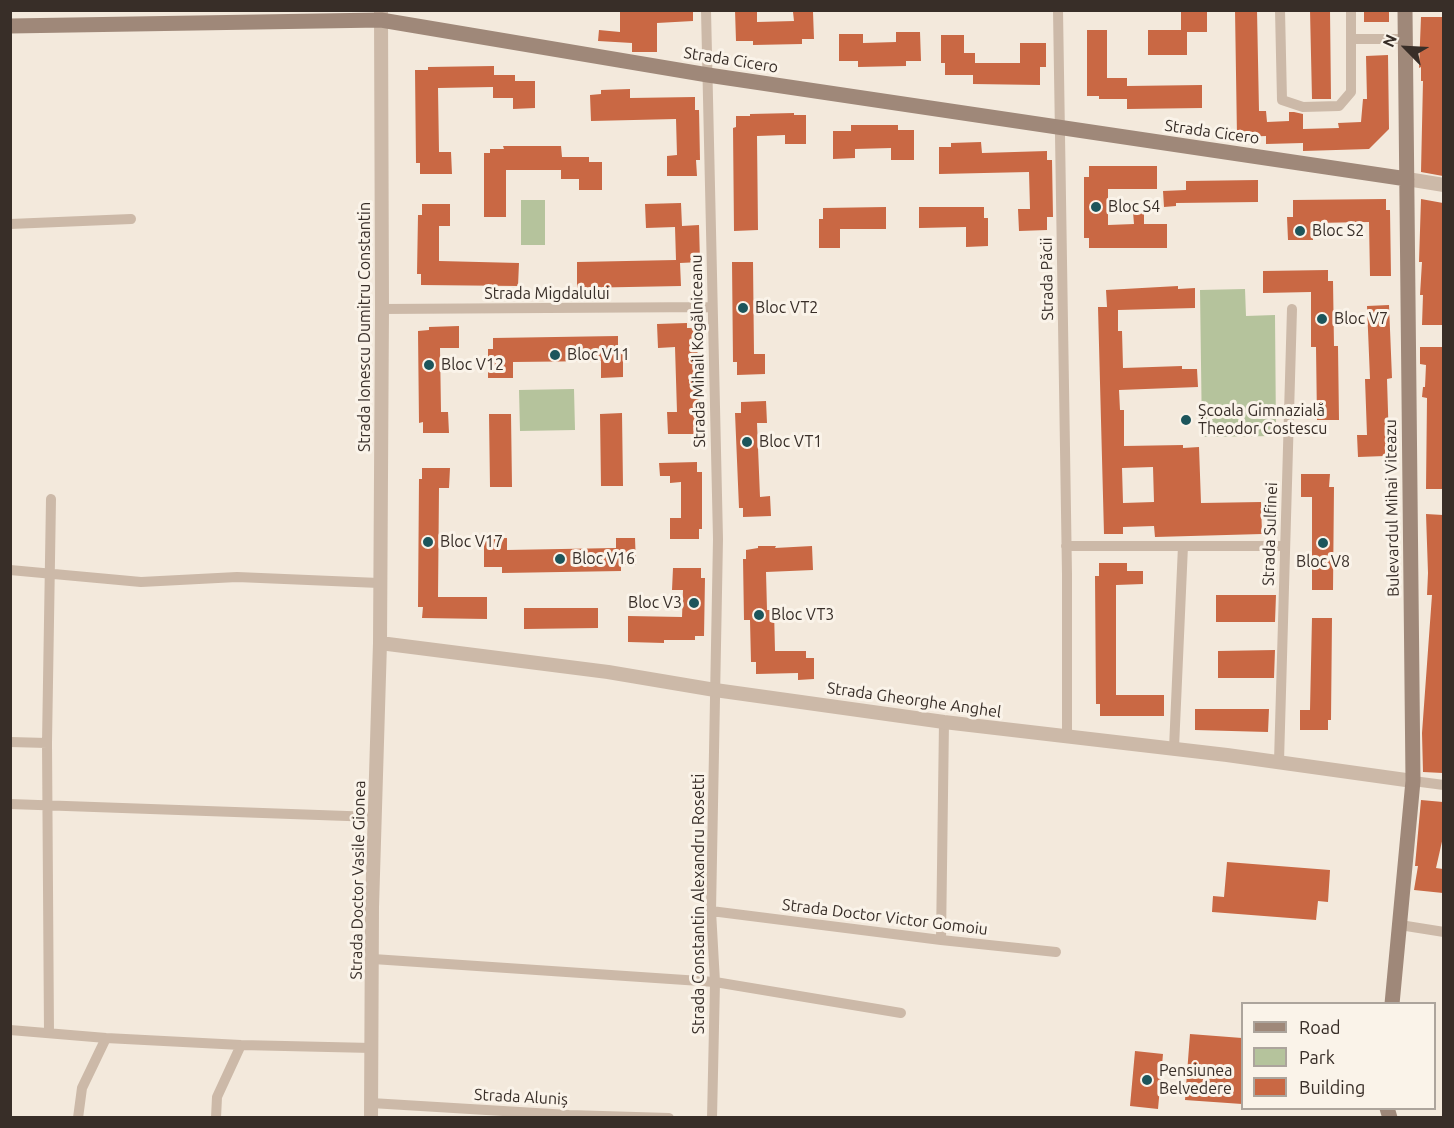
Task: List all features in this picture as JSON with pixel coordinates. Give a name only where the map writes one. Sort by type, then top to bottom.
[{"type":"main road","name":"Bulevardul Mihai Viteazu","points":[[1392,1002],[1413,781],[1405,10]]},
{"type":"main road","name":"Strada Cicero","points":[[10,26],[381,15],[708,75],[1407,179]]},
{"type":"street","name":"Strada Mihail Kogălniceanu","points":[[706,10],[718,551],[715,690]]},
{"type":"street","name":"Strada Păcii","points":[[1058,10],[1067,737]]},
{"type":"street","points":[[1280,10],[1282,100],[1303,107],[1339,106],[1351,92],[1351,10]]},
{"type":"street","name":"Strada Ionescu Dumitru Constantin","points":[[380,643],[381,15]]},
{"type":"street","points":[[1352,39],[1405,39]]},
{"type":"street","name":"Strada Cicero","points":[[1407,179],[1443,185]]},
{"type":"street","points":[[10,224],[130,219]]},
{"type":"street","name":"Strada Migdalului","points":[[382,309],[712,307]]},
{"type":"street","name":"Strada Sulfinei","points":[[1279,761],[1292,309]]},
{"type":"street","points":[[49,1033],[47,743],[51,499]]},
{"type":"street","points":[[1066,546],[1284,546]]},
{"type":"street","points":[[1174,748],[1183,546]]},
{"type":"street","points":[[10,570],[141,582],[237,577],[379,583]]},
{"type":"street","name":"Strada Gheorghe Anghel","points":[[380,643],[608,672],[715,690],[944,722],[1279,761],[1443,785]]},
{"type":"street","name":"Strada Doctor Vasile Gionea","points":[[371,1118],[380,643]]},
{"type":"street","name":"Strada Constantin Alexandru Rosetti","points":[[712,1118],[716,982],[711,911],[715,690]]},
{"type":"street","points":[[941,940],[944,722]]},
{"type":"street","points":[[10,742],[47,743]]},
{"type":"street","points":[[10,804],[375,817]]},
{"type":"street","name":"Strada Doctor Victor Gomoiu","points":[[711,911],[1056,952]]},
{"type":"street","points":[[1400,925],[1443,932]]},
{"type":"street","points":[[373,959],[716,982],[901,1013]]},
{"type":"street","points":[[10,1030],[241,1045],[372,1048]]},
{"type":"street","points":[[78,1118],[82,1088],[106,1038]]},
{"type":"street","points":[[216,1118],[217,1097],[241,1045]]},
{"type":"street","name":"Strada Aluniș","points":[[371,1103],[569,1116],[669,1118]]},
{"type":"green space","points":[[521,200],[545,200],[545,245],[521,245]]},
{"type":"green space","points":[[1245,289],[1246,316],[1275,315],[1276,436],[1202,437],[1200,290]]},
{"type":"green space","points":[[574,389],[575,430],[520,431],[519,390]]},
{"type":"building","points":[[620,10],[693,10],[693,21],[657,23],[657,52],[632,52],[632,43],[598,41],[599,30],[620,32]]},
{"type":"building","points":[[735,10],[757,10],[757,22],[794,21],[793,12],[813,12],[814,39],[802,39],[802,44],[753,45],[753,41],[736,41]]},
{"type":"building","points":[[1181,10],[1207,10],[1207,32],[1187,32],[1187,55],[1148,55],[1148,30],[1181,30]]},
{"type":"building","points":[[1235,10],[1257,10],[1259,111],[1266,111],[1267,122],[1289,121],[1289,112],[1294,112],[1303,114],[1303,129],[1339,128],[1338,123],[1361,122],[1363,99],[1367,99],[1366,56],[1388,55],[1389,129],[1369,149],[1303,151],[1303,143],[1266,144],[1266,136],[1237,137]]},
{"type":"building","points":[[1310,10],[1330,10],[1331,99],[1312,99]]},
{"type":"building","points":[[1364,10],[1389,10],[1389,22],[1364,22]]},
{"type":"building","points":[[1421,17],[1443,17],[1443,176],[1421,172],[1423,81],[1421,81],[1421,67],[1419,68]]},
{"type":"building","points":[[1087,30],[1107,30],[1107,78],[1127,78],[1127,86],[1202,85],[1202,108],[1127,109],[1127,99],[1099,99],[1099,96],[1087,96]]},
{"type":"building","points":[[896,32],[920,32],[921,61],[906,61],[906,66],[858,67],[858,61],[839,61],[839,34],[863,34],[863,43],[896,42]]},
{"type":"building","points":[[941,35],[964,35],[964,53],[975,53],[975,63],[1020,63],[1020,43],[1046,43],[1046,67],[1040,67],[1040,85],[973,84],[973,75],[945,75],[945,63],[941,63]]},
{"type":"building","points":[[494,66],[494,75],[515,75],[515,81],[535,81],[535,108],[513,109],[513,98],[493,98],[493,87],[438,88],[439,152],[451,152],[452,174],[420,174],[420,163],[416,163],[415,70],[428,70],[428,67]]},
{"type":"building","points":[[630,89],[630,98],[695,97],[695,110],[699,110],[700,160],[696,160],[697,176],[667,176],[667,156],[677,155],[676,119],[591,121],[590,95],[601,94],[601,90]]},
{"type":"building","points":[[794,113],[794,115],[806,115],[806,144],[785,144],[785,135],[757,136],[758,230],[734,231],[733,128],[736,127],[736,116]]},
{"type":"building","points":[[851,125],[898,125],[898,130],[914,130],[914,160],[891,160],[891,148],[855,149],[855,158],[833,159],[833,131],[851,131]]},
{"type":"building","points":[[981,142],[982,153],[1047,151],[1047,160],[1052,160],[1053,217],[1047,217],[1047,230],[1019,231],[1018,209],[1030,209],[1029,172],[939,174],[939,147],[951,147],[951,143]]},
{"type":"building","points":[[503,146],[561,146],[562,157],[589,157],[589,162],[602,162],[602,190],[579,190],[579,179],[561,179],[561,170],[506,170],[506,217],[484,217],[484,153],[490,153],[490,149],[504,149]]},
{"type":"building","name":"Bloc S4","points":[[1089,166],[1157,166],[1157,189],[1108,189],[1108,225],[1134,224],[1133,212],[1144,212],[1144,224],[1167,224],[1167,248],[1089,248],[1089,238],[1084,238],[1084,177],[1089,177]]},
{"type":"building","points":[[1258,180],[1258,202],[1176,203],[1176,206],[1164,207],[1163,191],[1186,190],[1186,181]]},
{"type":"building","name":"Bloc S2","points":[[1386,199],[1386,210],[1390,210],[1391,276],[1370,276],[1369,222],[1313,223],[1313,240],[1288,240],[1287,217],[1293,217],[1293,200]]},
{"type":"building","points":[[1421,199],[1443,203],[1443,325],[1422,325],[1423,295],[1420,295],[1422,262],[1419,262]]},
{"type":"building","points":[[681,203],[682,226],[699,225],[700,262],[680,263],[681,286],[577,288],[577,262],[676,260],[675,227],[646,228],[645,204]]},
{"type":"building","points":[[422,204],[450,204],[450,226],[439,226],[439,261],[519,263],[518,286],[421,285],[421,274],[417,274],[418,215],[422,215]]},
{"type":"building","points":[[886,207],[886,229],[840,229],[840,248],[819,248],[819,219],[823,219],[823,208]]},
{"type":"building","points":[[919,207],[984,207],[984,218],[988,218],[988,246],[966,247],[966,227],[919,228]]},
{"type":"building","name":"Bloc VT2","points":[[732,262],[753,262],[754,354],[765,354],[765,374],[737,375],[737,362],[733,362]]},
{"type":"building","name":"Bloc V7","points":[[1328,270],[1328,281],[1333,281],[1334,346],[1338,346],[1339,420],[1317,420],[1316,347],[1311,347],[1311,292],[1263,293],[1263,271]]},
{"type":"building","points":[[1178,286],[1178,289],[1195,288],[1195,308],[1118,310],[1118,331],[1122,331],[1123,368],[1182,366],[1182,369],[1197,369],[1198,387],[1119,390],[1120,410],[1124,410],[1124,446],[1199,447],[1201,503],[1261,502],[1262,534],[1155,537],[1154,526],[1123,527],[1123,534],[1104,534],[1098,307],[1107,307],[1106,290]],"holes":[[[1153,467],[1154,502],[1123,503],[1122,468]]]},
{"type":"building","points":[[1389,305],[1392,378],[1387,379],[1389,444],[1385,444],[1385,456],[1358,457],[1357,435],[1367,435],[1365,379],[1370,379],[1367,306]]},
{"type":"building","points":[[687,323],[687,328],[697,328],[699,423],[695,423],[696,434],[668,434],[667,412],[677,412],[675,347],[658,348],[657,324]]},
{"type":"building","name":"Bloc V12","points":[[459,326],[459,348],[440,348],[441,412],[448,412],[449,433],[423,433],[423,422],[419,423],[418,331],[429,330],[429,327]]},
{"type":"building","name":"Bloc V11","points":[[618,336],[618,348],[623,348],[623,377],[601,378],[601,361],[513,362],[513,378],[488,378],[488,349],[493,349],[493,338]]},
{"type":"building","points":[[1420,347],[1443,347],[1443,489],[1426,489],[1427,398],[1422,397],[1426,365],[1420,364]]},
{"type":"building","name":"Bloc VT1","points":[[766,401],[767,423],[757,423],[760,497],[770,496],[771,516],[743,517],[743,508],[739,508],[735,413],[741,413],[741,402]]},
{"type":"building","points":[[622,413],[623,486],[601,486],[600,414]]},
{"type":"building","points":[[489,414],[511,414],[512,487],[490,487]]},
{"type":"building","points":[[697,462],[697,472],[702,472],[702,529],[699,529],[699,539],[670,539],[670,518],[681,518],[681,482],[670,483],[670,476],[660,476],[659,463]]},
{"type":"building","name":"Bloc V17","points":[[422,468],[450,468],[449,488],[439,488],[438,597],[487,597],[487,619],[422,618],[423,607],[418,607],[419,479],[422,479]]},
{"type":"building","name":"Bloc V8","points":[[1301,474],[1330,474],[1329,487],[1334,487],[1333,590],[1312,590],[1312,497],[1301,497]]},
{"type":"building","points":[[1426,514],[1443,515],[1443,773],[1423,772],[1422,733],[1432,595],[1427,595]]},
{"type":"building","name":"Bloc V16","points":[[484,538],[507,538],[507,550],[616,548],[616,538],[635,538],[636,565],[621,565],[621,571],[502,573],[502,567],[484,567]]},
{"type":"building","name":"Bloc VT3","points":[[758,546],[776,546],[775,548],[812,546],[813,570],[766,572],[767,610],[774,610],[775,651],[806,651],[806,658],[814,658],[814,679],[798,680],[798,673],[756,674],[756,662],[751,662],[750,620],[744,620],[743,559],[746,559],[746,550],[758,548]]},
{"type":"building","points":[[1099,563],[1127,563],[1127,571],[1143,571],[1143,584],[1116,585],[1116,695],[1164,695],[1164,716],[1100,716],[1100,704],[1096,704],[1095,576],[1099,576]]},
{"type":"building","name":"Bloc V3","points":[[673,568],[701,568],[701,578],[705,578],[704,636],[695,636],[695,640],[664,640],[664,643],[628,642],[628,616],[682,617],[683,590],[672,590]]},
{"type":"building","points":[[1216,595],[1276,595],[1275,622],[1216,622]]},
{"type":"building","points":[[524,608],[598,608],[598,628],[524,629]]},
{"type":"building","points":[[1312,618],[1332,618],[1331,720],[1328,720],[1328,730],[1300,730],[1300,710],[1310,710]]},
{"type":"building","points":[[1275,650],[1274,678],[1218,678],[1218,651]]},
{"type":"building","points":[[1195,709],[1269,709],[1268,732],[1195,730]]},
{"type":"building","points":[[1421,800],[1443,802],[1443,837],[1436,868],[1443,869],[1443,893],[1414,890],[1418,866],[1415,866]]},
{"type":"building","points":[[1227,862],[1330,870],[1328,902],[1318,901],[1316,920],[1212,912],[1213,896],[1224,897]]},
{"type":"building","points":[[1190,1034],[1241,1038],[1241,1104],[1185,1100]]},
{"type":"building","name":"Pensiunea Belvedere","points":[[1135,1051],[1163,1054],[1158,1109],[1130,1106]]},
{"type":"place","name":"Bloc S4","points":[[1096,207]]},
{"type":"place","name":"Bloc S2","points":[[1300,231]]},
{"type":"place","name":"Bloc VT2","points":[[743,308]]},
{"type":"place","name":"Bloc V7","points":[[1322,319]]},
{"type":"place","name":"Bloc V11","points":[[555,355]]},
{"type":"place","name":"Bloc V12","points":[[429,365]]},
{"type":"place","name":"Școala Gimnazială Theodor Costescu","points":[[1186,420]]},
{"type":"place","name":"Bloc VT1","points":[[747,442]]},
{"type":"place","name":"Bloc V17","points":[[428,542]]},
{"type":"place","name":"Bloc V8","points":[[1323,543]]},
{"type":"place","name":"Bloc V16","points":[[560,559]]},
{"type":"place","name":"Bloc V3","points":[[694,603]]},
{"type":"place","name":"Bloc VT3","points":[[759,615]]},
{"type":"place","name":"Pensiunea Belvedere","points":[[1147,1080]]}]
